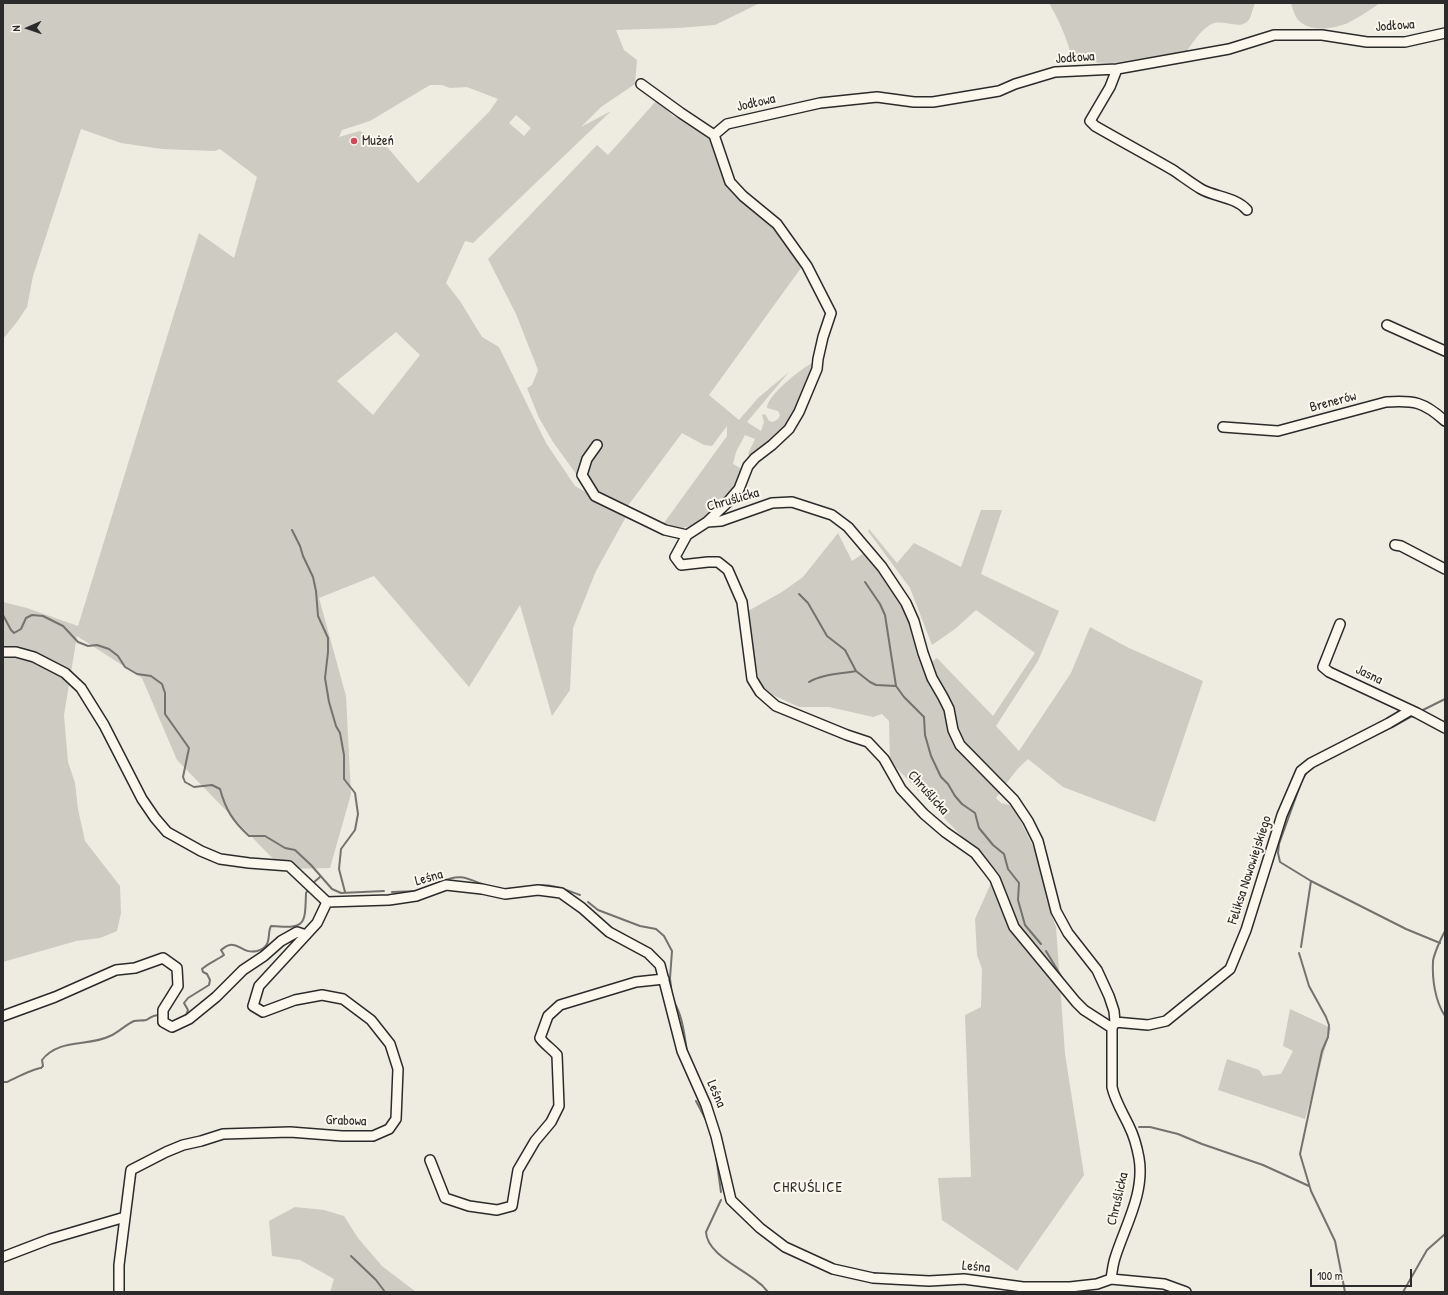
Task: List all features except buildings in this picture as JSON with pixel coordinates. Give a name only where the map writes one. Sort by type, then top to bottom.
[{"type":"street","name":"Jodłowa","points":[[714,135],[727,124],[820,103],[877,97],[914,102],[933,102],[999,91],[1015,84],[1055,72],[1117,69],[1229,49],[1274,36],[1322,35],[1367,42],[1405,42],[1445,32]]},
{"type":"street","points":[[1117,69],[1110,87],[1090,121],[1095,126],[1173,170],[1200,188],[1211,194],[1235,201],[1247,210]]},
{"type":"street","points":[[641,84],[714,135],[730,182],[743,196],[777,224],[807,266],[831,313],[823,337],[817,369],[799,412],[789,429],[755,458],[748,466],[739,489],[707,522]]},
{"type":"street","points":[[1387,325],[1445,351]]},
{"type":"street","name":"Brenerów","points":[[1222,427],[1278,431],[1386,402],[1404,400],[1420,403],[1435,412],[1445,421]]},
{"type":"street","points":[[597,445],[587,459],[582,475],[595,496],[665,530],[687,535]]},
{"type":"street","name":"Chruślicka","points":[[1111,1279],[1114,1259],[1132,1212],[1140,1178],[1139,1159],[1135,1141],[1130,1127],[1114,1095],[1112,1087],[1114,1011],[1097,970],[1068,933],[1056,912],[1038,841],[1028,821],[1014,800],[960,745],[953,730],[944,696],[932,678],[909,609],[896,586],[848,527],[832,515],[792,502],[772,503],[721,521],[707,522],[687,535],[675,557],[681,565],[718,562],[728,570],[742,602],[752,679],[760,692],[776,706],[846,735],[868,742],[884,759],[901,789],[945,832],[975,854],[989,870],[1014,927],[1076,1002],[1084,1010],[1113,1025]]},
{"type":"street","points":[[1395,545],[1401,546],[1445,569]]},
{"type":"street","name":"Jasna","points":[[1340,624],[1323,667],[1329,672],[1445,728]]},
{"type":"street","points":[[3,652],[16,652],[34,657],[65,673],[81,688],[104,725],[142,799],[167,832],[201,851],[220,859],[289,866],[325,905]]},
{"type":"street","name":"Feliksa Nowowiejskiego","points":[[1113,1025],[1148,1025],[1166,1021],[1230,969],[1246,930],[1282,815],[1301,771],[1311,763],[1389,723],[1414,712]]},
{"type":"street","name":"Leśna","points":[[325,905],[389,900],[416,896],[446,885],[482,889],[505,894],[538,890],[560,893],[582,908],[609,932],[648,953],[660,965],[682,1051],[706,1106],[716,1136],[731,1200],[760,1228],[785,1247],[833,1269],[873,1278],[929,1281],[964,1279],[1023,1287],[1070,1287],[1097,1284],[1111,1279]]},
{"type":"street","name":"Grabowa","points":[[119,1292],[119,1265],[131,1170],[183,1145],[223,1134],[290,1132],[342,1136],[373,1136],[389,1129],[396,1119],[398,1069],[390,1044],[371,1020],[343,999],[322,994],[296,1000],[263,1012],[253,1006],[259,986],[317,923],[325,905]]},
{"type":"street","points":[[3,1016],[55,997],[116,970],[135,968],[163,958],[177,968],[178,986],[163,1010],[163,1022],[172,1027],[189,1019],[216,997],[243,970],[281,942],[297,932],[306,935]]},
{"type":"street","points":[[430,1160],[445,1198],[469,1206],[497,1210],[512,1206],[518,1170],[535,1141],[551,1122],[559,1106],[557,1055],[551,1048],[544,1045],[540,1038],[548,1016],[560,1005],[636,982],[664,979]]},
{"type":"street","points":[[3,1257],[50,1239],[125,1217]]},
{"type":"street","points":[[1111,1279],[1164,1284],[1186,1292]]},
{"type":"street","points":[[1090,1292],[1097,1284]]},
{"type":"shaded area","points":[[3,3],[760,3],[715,25],[616,30],[624,50],[637,60],[635,84],[601,107],[581,127],[611,111],[473,243],[465,241],[446,283],[460,301],[482,337],[499,347],[546,443],[575,486],[627,515],[596,571],[573,628],[570,690],[552,716],[520,605],[469,687],[374,576],[319,598],[346,696],[351,794],[330,868],[283,869],[177,760],[142,678],[77,636],[64,715],[68,762],[75,783],[78,809],[85,841],[120,886],[121,913],[117,931],[100,938],[76,941],[3,962],[3,602],[27,608],[78,626],[199,233],[234,258],[257,177],[220,149],[215,151],[162,149],[121,143],[81,129],[33,276],[27,307],[3,339]],"holes":[[[430,85],[442,85],[450,88],[467,87],[498,99],[489,112],[418,183],[388,148],[360,131],[339,137],[342,130],[370,121]],[[516,115],[531,128],[524,136],[509,123]],[[396,332],[420,355],[373,415],[337,381]]]},
{"type":"shaded area","points":[[1049,3],[1255,3],[1250,18],[1246,22],[1237,25],[1215,23],[1210,25],[1200,33],[1187,51],[1113,63],[1073,62],[1069,47],[1057,17]]},
{"type":"shaded area","points":[[1291,3],[1380,3],[1348,23],[1332,28],[1319,29],[1308,26],[1298,20]]},
{"type":"shaded area","points":[[657,100],[673,116],[690,123],[713,142],[725,180],[779,231],[801,268],[709,395],[739,420],[758,398],[789,372],[747,422],[761,431],[764,422],[762,415],[765,414],[769,421],[773,422],[778,419],[780,415],[778,411],[767,408],[773,396],[785,383],[800,371],[812,363],[816,365],[800,403],[792,417],[775,438],[753,457],[748,454],[755,439],[745,435],[736,452],[733,464],[742,469],[739,484],[720,507],[695,525],[682,528],[666,527],[664,523],[727,436],[727,426],[712,446],[704,445],[682,433],[627,507],[600,496],[582,482],[553,442],[539,418],[527,388],[532,385],[538,370],[516,314],[488,259],[597,145],[608,155]]},
{"type":"shaded area","points":[[981,510],[1002,510],[981,574],[1059,611],[1038,661],[996,726],[1019,751],[1071,673],[1090,627],[1129,648],[1203,681],[1155,822],[1063,787],[1028,759],[1015,772],[996,798],[1001,803],[1013,806],[1036,852],[1047,901],[1056,927],[1065,1054],[1084,1175],[1017,1271],[942,1220],[938,1178],[971,1177],[965,1015],[981,1007],[982,969],[977,955],[975,919],[995,874],[970,845],[890,761],[889,721],[882,714],[873,717],[829,707],[799,707],[773,695],[760,684],[753,654],[748,611],[782,592],[803,577],[838,533],[852,561],[864,553],[883,574],[909,618],[917,646],[933,661],[937,658],[993,716],[1035,653],[976,610],[955,629],[932,645],[910,588],[868,531],[869,529],[897,563],[914,543],[961,567]]},
{"type":"shaded area","points":[[1290,1009],[1331,1028],[1305,1119],[1218,1090],[1227,1059],[1259,1070],[1263,1076],[1281,1074],[1293,1051],[1283,1046]]},
{"type":"shaded area","points":[[295,1207],[324,1210],[344,1216],[358,1238],[382,1266],[416,1292],[330,1292],[334,1279],[300,1260],[272,1256],[269,1221]]},
{"type":"waterway","points":[[292,530],[313,577],[318,616],[328,638],[325,678],[329,702],[336,726],[340,733],[344,755],[344,779],[355,793],[358,814],[355,830],[341,849],[339,869],[345,892]]},
{"type":"waterway","points":[[865,582],[880,604],[885,615],[896,686]]},
{"type":"waterway","points":[[799,594],[808,603],[827,636],[845,650],[856,671],[876,685],[896,686],[904,697],[924,717],[925,735],[931,756],[941,777],[948,784],[962,804],[975,813],[979,828],[993,845],[1004,854],[1008,869],[1019,883],[1018,900],[1025,925],[1041,944]]},
{"type":"waterway","points":[[3,615],[14,633],[21,629],[26,618],[32,615],[43,616],[63,626],[78,642],[88,646],[97,645],[109,649],[118,656],[125,667],[137,674],[151,676],[162,684],[165,693],[165,714],[189,748],[183,777],[185,782],[194,787],[212,785],[220,789],[225,804],[231,815],[249,836],[265,836],[285,848],[295,850],[311,865],[332,889],[341,893],[384,891]]},
{"type":"waterway","points":[[809,682],[826,676],[856,671]]},
{"type":"waterway","points":[[1421,711],[1445,699]]},
{"type":"waterway","points":[[1357,744],[1414,715]]},
{"type":"waterway","points":[[1309,769],[1302,780],[1279,844],[1278,853],[1280,862],[1311,881],[1406,929],[1440,943]]},
{"type":"waterway","points":[[313,883],[320,877]]},
{"type":"waterway","points":[[441,882],[458,877],[484,885]]},
{"type":"waterway","points":[[1301,947],[1311,881]]},
{"type":"waterway","points":[[535,886],[553,886],[580,895]]},
{"type":"waterway","points":[[184,1017],[188,1010],[184,1003],[188,998],[209,985],[210,980],[202,969],[224,955],[221,950],[228,946],[233,945],[252,952],[264,948],[267,944],[271,926],[291,927],[301,923],[304,918],[306,893],[308,890]]},
{"type":"waterway","points":[[392,892],[419,891]]},
{"type":"waterway","points":[[588,902],[598,910],[640,926],[656,929],[664,936],[672,951],[670,978],[672,996]]},
{"type":"waterway","points":[[1445,931],[1433,961],[1434,982],[1437,997],[1445,1016]]},
{"type":"waterway","points":[[1046,951],[1064,981]]},
{"type":"waterway","points":[[1299,953],[1309,986],[1329,1025],[1328,1037],[1322,1051],[1300,1154],[1311,1191],[1335,1241],[1345,1292]]},
{"type":"waterway","points":[[674,1002],[681,1020],[687,1051]]},
{"type":"waterway","points":[[3,1082],[7,1082],[41,1068],[43,1066],[42,1060],[49,1053],[57,1049],[101,1039],[113,1035],[134,1021],[146,1020],[160,1015]]},
{"type":"waterway","points":[[1116,1038],[1117,1027]]},
{"type":"waterway","points":[[696,1101],[706,1120]]},
{"type":"waterway","points":[[1139,1127],[1150,1127],[1178,1134],[1263,1165],[1309,1186]]},
{"type":"waterway","points":[[716,1156],[721,1192]]},
{"type":"waterway","points":[[721,1200],[706,1232],[708,1240],[719,1255],[763,1286],[768,1292]]},
{"type":"waterway","points":[[1403,1292],[1427,1250],[1445,1234]]},
{"type":"waterway","points":[[351,1256],[376,1280],[385,1292]]},
{"type":"place","name":"Mużeń","points":[[354,141]]},
{"type":"district","name":"CHRUŚLICE","points":[[808,1188]]}]
